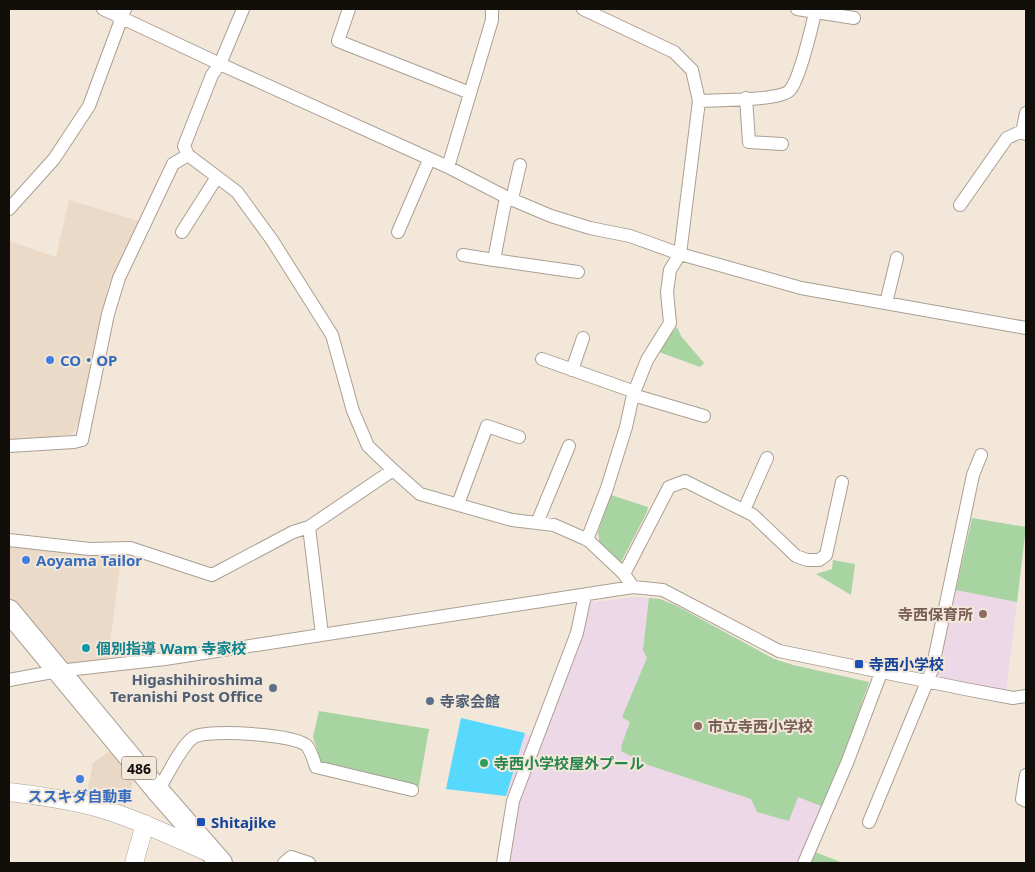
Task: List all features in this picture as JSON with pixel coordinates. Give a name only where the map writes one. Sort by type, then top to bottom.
[{"type":"highway","name":"486","points":[[9,612],[217,859]]},
{"type":"street","points":[[103,9],[123,13],[220,64],[448,167],[509,198],[551,216],[590,228],[630,236],[680,254],[801,288],[1026,328]]},
{"type":"street","points":[[243,9],[220,64],[212,75],[184,146],[188,155],[237,192],[266,232],[332,335],[353,411],[368,446],[420,494],[512,520],[554,525],[587,540],[624,574],[633,587]]},
{"type":"street","points":[[349,9],[338,41],[470,93]]},
{"type":"street","points":[[448,167],[492,20],[492,9]]},
{"type":"street","points":[[583,9],[674,52],[692,70],[699,101],[680,254],[670,270],[667,292],[670,323],[647,360],[634,393],[626,427],[607,488],[587,540]]},
{"type":"street","points":[[797,9],[816,10],[854,18]]},
{"type":"street","points":[[699,101],[778,97],[790,91],[798,75],[816,10]]},
{"type":"street","points":[[9,209],[54,159],[89,106],[123,13]]},
{"type":"street","points":[[746,98],[748,142],[782,144]]},
{"type":"street","points":[[960,205],[1007,138],[1024,134],[1026,114]]},
{"type":"street","points":[[9,446],[82,440],[108,314],[119,278],[173,164],[188,155]]},
{"type":"street","points":[[398,232],[430,160]]},
{"type":"street","points":[[494,260],[509,198],[520,165]]},
{"type":"street","points":[[182,232],[217,177]]},
{"type":"street","points":[[463,256],[578,272]]},
{"type":"street","points":[[886,303],[897,258]]},
{"type":"street","points":[[572,370],[583,338]]},
{"type":"street","points":[[542,359],[634,393],[704,416]]},
{"type":"street","points":[[458,504],[486,426],[519,437]]},
{"type":"street","points":[[538,523],[569,446]]},
{"type":"street","points":[[869,822],[932,670],[973,475],[981,455]]},
{"type":"street","points":[[744,510],[767,458]]},
{"type":"street","points":[[9,540],[90,549],[130,548],[212,575],[293,532],[309,527],[393,470]]},
{"type":"street","points":[[624,574],[669,487],[685,481],[753,515],[796,556],[807,560],[819,560],[826,555],[842,482]]},
{"type":"street","points":[[309,527],[322,635]]},
{"type":"street","points":[[9,680],[58,671],[165,659],[633,587],[663,590],[779,651],[1012,698],[1026,696]]},
{"type":"street","points":[[503,863],[513,801],[577,632],[585,595]]},
{"type":"street","points":[[804,863],[847,763],[881,673]]},
{"type":"street","points":[[158,791],[184,746],[194,736],[222,733],[260,734],[296,740],[307,746],[316,767],[412,790]]},
{"type":"street","points":[[1026,775],[1022,799],[1026,801]]},
{"type":"street","points":[[9,792],[38,795],[89,806],[145,824],[217,859]]},
{"type":"street","points":[[134,863],[145,824]]},
{"type":"street","points":[[284,863],[291,857],[309,863]]},
{"type":"shaded area","points":[[69,200],[139,221],[108,286],[84,403],[77,427],[71,435],[9,441],[9,241],[56,257]]},
{"type":"shaded area","name":"寺西保育所","points":[[972,518],[1026,527],[1006,692],[937,677]]},
{"type":"shaded area","points":[[9,541],[122,550],[108,660],[67,666],[59,654],[9,599]]},
{"type":"shaded area","name":"市立寺西小学校","points":[[635,597],[660,599],[675,605],[774,659],[869,682],[810,851],[843,863],[503,863],[513,801],[506,796],[446,789],[461,718],[537,737],[584,603]]},
{"type":"shaded area","points":[[111,750],[134,778],[123,814],[85,802],[93,763]]},
{"type":"green space","points":[[677,327],[681,336],[704,363],[700,367],[659,352],[669,335]]},
{"type":"green space","points":[[611,495],[648,507],[620,564],[600,547],[598,532]]},
{"type":"green space","points":[[972,518],[1026,527],[1017,602],[956,590]]},
{"type":"green space","points":[[833,560],[855,564],[851,595],[816,574],[832,569]]},
{"type":"green space","points":[[649,598],[660,599],[675,605],[774,659],[869,682],[826,808],[798,797],[789,821],[757,812],[751,799],[645,764],[621,751],[630,722],[622,717],[647,658],[643,650]]},
{"type":"green space","points":[[319,711],[429,729],[419,786],[321,762],[313,737]]},
{"type":"green space","points":[[810,850],[843,863],[805,863]]},
{"type":"water","name":"寺西小学校屋外プール","points":[[461,718],[525,733],[506,796],[446,789]]},
{"type":"place","name":"CO・OP","points":[[50,360]]},
{"type":"place","name":"Aoyama Tailor","points":[[26,560]]},
{"type":"place","name":"寺西保育所","points":[[983,614]]},
{"type":"place","name":"個別指導 Wam 寺家校","points":[[86,648]]},
{"type":"place","name":"寺西小学校","points":[[859,664]]},
{"type":"place","name":"Higashihiroshima Teranishi Post Office","points":[[273,688]]},
{"type":"place","name":"寺家会館","points":[[430,701]]},
{"type":"place","name":"市立寺西小学校","points":[[698,726]]},
{"type":"place","name":"寺西小学校屋外プール","points":[[484,763]]},
{"type":"place","name":"ススキダ自動車","points":[[80,779]]},
{"type":"place","name":"Shitajike","points":[[201,822]]}]
